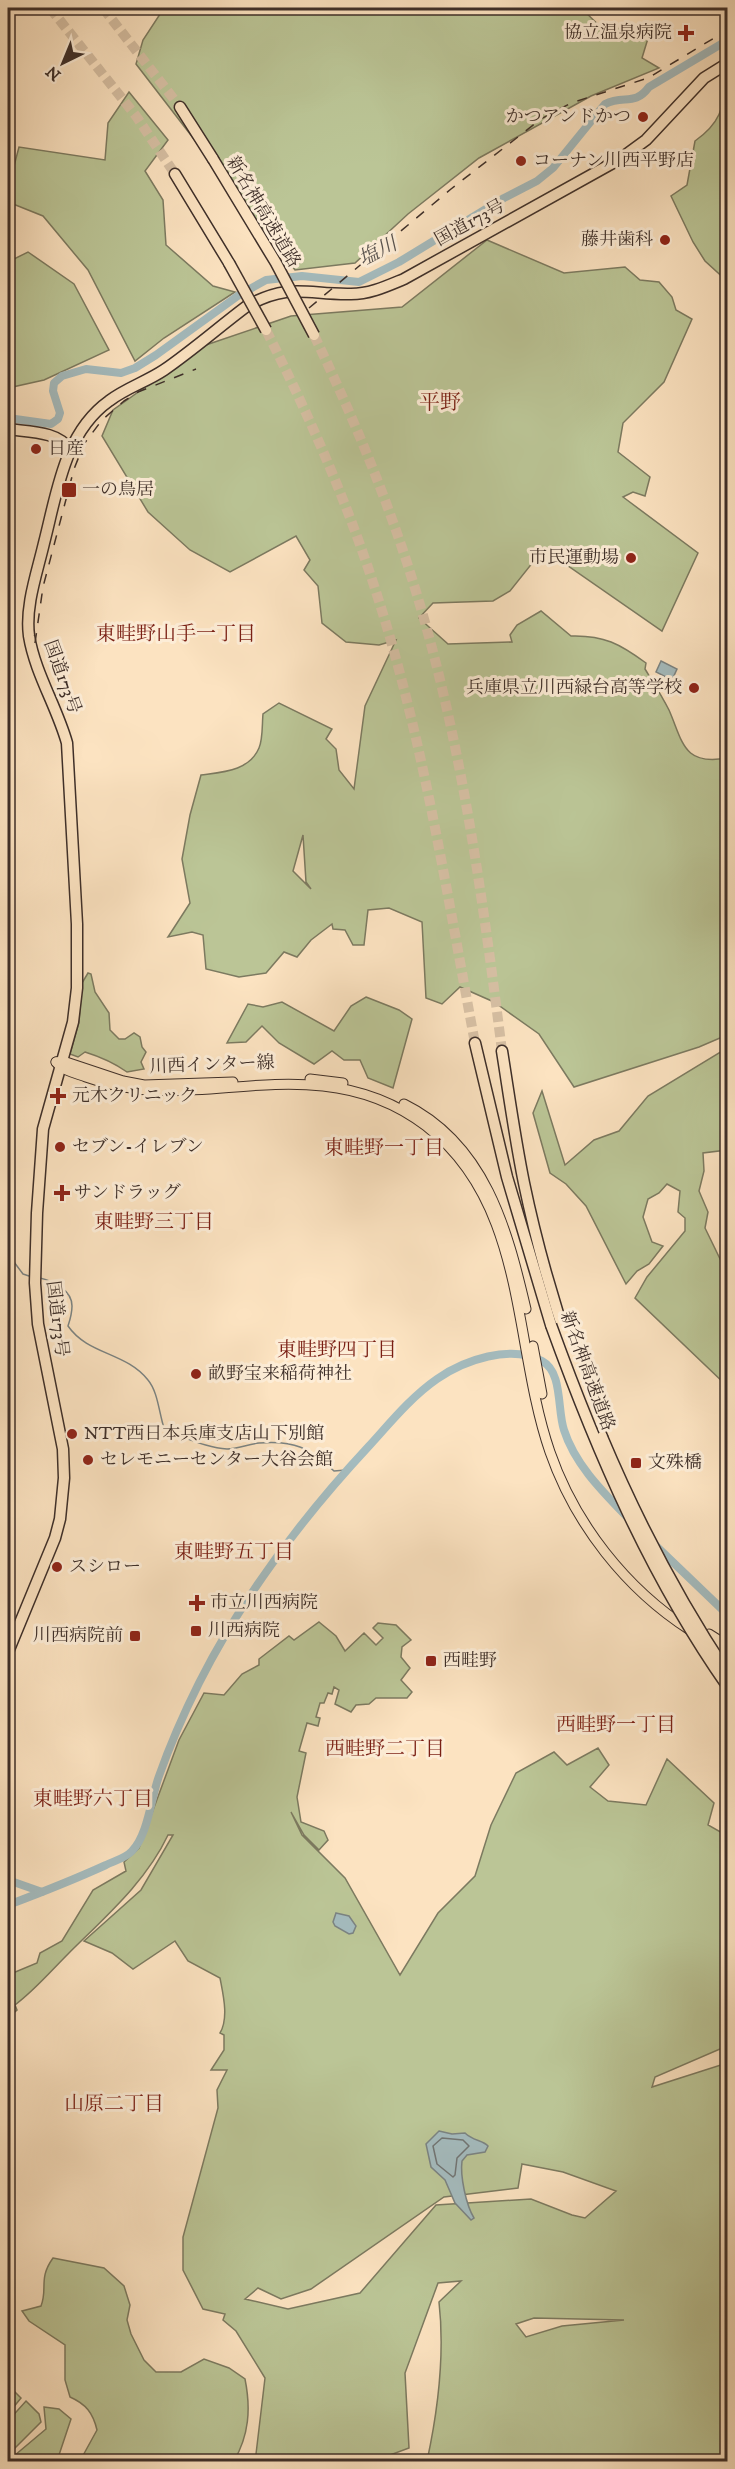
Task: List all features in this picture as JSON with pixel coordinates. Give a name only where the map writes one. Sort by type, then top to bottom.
[{"type":"highway","name":"国道173号","points":[[8,1652],[55,1538],[62,1504],[64,1478],[63,1449],[38,1324],[35,1283],[43,1129],[60,1063],[70,1003],[72,924],[61,739],[30,662],[23,619],[32,569],[60,462],[87,413],[102,398],[166,361],[234,309],[255,296],[276,288],[305,286],[352,289],[369,287],[391,280],[423,264],[569,182],[632,143],[700,74],[728,58]]},
{"type":"highway","name":"国道173号","points":[[69,447],[92,416],[108,401],[164,370],[247,306],[264,297],[284,292],[304,290],[353,294],[375,291],[404,279],[620,159],[645,140],[698,83],[728,63]]},
{"type":"highway","name":"新名神高速道路","points":[[180,107],[271,254],[314,335]]},
{"type":"highway","points":[[175,174],[230,263],[266,330]]},
{"type":"highway","points":[[8,429],[52,436],[69,447]]},
{"type":"highway","name":"新名神高速道路","points":[[476,1043],[507,1178],[551,1326],[591,1432],[629,1516],[683,1617],[728,1687]]},
{"type":"highway","name":"新名神高速道路","points":[[502,1051],[524,1184],[539,1249],[563,1334],[602,1437],[654,1549],[700,1631],[728,1674]]},
{"type":"highway","name":"国道173号","points":[[8,1636],[52,1532],[58,1478],[56,1448],[35,1336],[29,1282],[37,1128],[44,1099],[60,1063]]},
{"type":"main road","name":"川西インター線","points":[[60,1063],[156,1088],[285,1085],[341,1088],[386,1102],[410,1114],[429,1128],[465,1166],[484,1193],[508,1262],[531,1348],[542,1422],[550,1452],[581,1511],[611,1559],[637,1587],[682,1624],[728,1653]]},
{"type":"main road","name":"川西インター線","points":[[581,1511],[615,1555],[640,1582],[664,1604],[728,1646]]},
{"type":"green space","points":[[164,8],[581,8],[610,36],[617,28],[649,35],[642,58],[659,68],[591,96],[479,158],[408,214],[355,263],[295,270],[136,64],[143,40]]},
{"type":"green space","points":[[725,79],[728,80],[727,281],[705,261],[693,242],[671,196],[687,185],[695,141],[710,128],[719,114],[724,99]]},
{"type":"green space","points":[[129,92],[168,140],[145,171],[163,200],[166,245],[213,286],[235,292],[164,338],[135,361],[88,270],[43,216],[8,202],[8,165],[14,166],[19,147],[105,160],[108,123]]},
{"type":"green space","points":[[487,240],[564,273],[625,267],[640,280],[659,282],[672,297],[676,310],[692,319],[664,382],[623,423],[618,452],[650,477],[645,496],[633,492],[623,497],[698,553],[662,631],[564,563],[571,554],[559,557],[541,552],[510,591],[493,601],[433,603],[419,618],[448,644],[512,642],[510,635],[517,625],[541,611],[571,636],[593,637],[611,642],[646,663],[645,669],[666,705],[682,741],[693,755],[712,760],[727,758],[727,1035],[699,1047],[574,1087],[539,1034],[494,1002],[460,987],[442,1004],[426,998],[422,922],[389,908],[368,910],[364,945],[353,945],[345,930],[333,929],[332,924],[311,940],[297,957],[284,952],[266,973],[239,977],[206,969],[203,935],[192,932],[168,937],[190,903],[182,859],[190,815],[201,775],[234,769],[249,762],[259,748],[263,714],[279,703],[332,729],[326,739],[336,749],[339,770],[354,789],[365,706],[396,640],[379,645],[346,642],[322,623],[318,586],[304,570],[310,560],[296,536],[230,572],[190,550],[148,512],[102,436],[113,410],[203,346],[291,316],[402,307]],"holes":[[[303,835],[306,882],[311,889],[293,871]]]},
{"type":"green space","points":[[28,252],[74,284],[109,350],[44,380],[8,388],[8,262]]},
{"type":"green space","points":[[88,973],[91,974],[95,992],[109,1013],[110,1030],[119,1039],[125,1039],[134,1033],[140,1037],[142,1047],[146,1052],[141,1062],[144,1069],[127,1072],[107,1060],[85,1052],[78,1057],[70,1054],[79,1022],[82,983]]},
{"type":"green space","points":[[366,997],[399,1010],[412,1019],[393,1088],[368,1078],[360,1060],[344,1060],[332,1051],[314,1064],[279,1043],[262,1026],[246,1042],[227,1043],[248,1004],[263,1007],[282,1002],[334,1031],[351,1006]]},
{"type":"green space","points":[[727,1048],[727,1150],[703,1153],[704,1171],[699,1191],[708,1212],[705,1228],[724,1267],[727,1267],[727,1386],[635,1298],[647,1277],[685,1231],[685,1218],[678,1212],[680,1191],[667,1184],[659,1193],[648,1199],[643,1217],[652,1242],[663,1246],[649,1264],[637,1271],[626,1284],[586,1206],[566,1184],[550,1173],[533,1113],[542,1091],[565,1165],[594,1140],[619,1131],[648,1096]]},
{"type":"green space","points":[[319,1622],[336,1636],[345,1651],[364,1633],[376,1645],[383,1638],[373,1628],[378,1623],[396,1625],[411,1640],[402,1647],[401,1657],[410,1668],[401,1680],[412,1692],[407,1698],[376,1698],[369,1704],[356,1705],[351,1712],[335,1704],[339,1690],[334,1687],[332,1694],[328,1693],[324,1703],[320,1703],[316,1717],[320,1718],[318,1726],[307,1723],[299,1751],[306,1753],[297,1797],[301,1822],[324,1831],[328,1840],[319,1850],[304,1835],[291,1812],[302,1835],[345,1878],[400,1975],[438,1913],[475,1876],[491,1825],[516,1773],[554,1752],[567,1765],[598,1748],[609,1765],[590,1787],[608,1801],[646,1805],[667,1759],[714,1803],[708,1825],[724,1834],[727,1831],[727,2046],[655,2077],[652,2087],[727,2063],[727,2461],[427,2461],[441,2362],[439,2302],[461,2281],[438,2283],[405,2373],[409,2448],[374,2461],[249,2461],[256,2454],[265,2378],[236,2331],[223,2320],[225,2314],[203,2309],[183,2270],[183,2237],[218,2108],[217,2090],[227,2070],[211,2070],[224,2050],[224,2035],[220,2033],[225,2013],[220,1978],[188,1961],[175,1941],[133,1969],[112,1953],[84,1941],[141,1890],[173,1835],[168,1835],[148,1868],[123,1899],[36,1987],[15,2005],[17,2010],[8,2018],[8,1975],[37,1963],[40,1953],[62,1941],[93,1890],[126,1871],[124,1862],[139,1848],[179,1740],[204,1693],[224,1695],[242,1674],[259,1665],[259,1659],[289,1636],[294,1640]],"holes":[[[522,2164],[563,2172],[616,2191],[585,2218],[531,2199],[436,2205],[360,2293],[288,2309],[245,2299],[258,2288],[281,2299],[311,2289],[444,2197],[518,2188]],[[534,2318],[623,2320],[624,2320],[562,2326],[526,2337],[516,2324]]]},
{"type":"green space","points":[[53,2258],[104,2268],[124,2286],[130,2305],[127,2320],[131,2334],[144,2360],[156,2372],[181,2372],[204,2359],[229,2368],[245,2379],[248,2401],[246,2432],[234,2461],[80,2461],[97,2430],[88,2410],[70,2397],[65,2380],[65,2345],[29,2321],[22,2311],[41,2306],[44,2278]]},
{"type":"green space","points":[[8,2385],[21,2398],[8,2414]]},
{"type":"green space","points":[[26,2401],[39,2414],[41,2422],[8,2455],[8,2421]]},
{"type":"green space","points":[[44,2407],[59,2409],[71,2419],[57,2461],[8,2461],[46,2429]]},
{"type":"water","points":[[661,661],[677,669],[672,680],[656,672]]},
{"type":"water","points":[[336,1913],[349,1916],[356,1926],[353,1933],[349,1934],[335,1926],[333,1922]]},
{"type":"water","points":[[439,2131],[452,2134],[465,2133],[488,2146],[485,2152],[467,2155],[462,2161],[464,2190],[474,2218],[471,2220],[455,2203],[445,2180],[431,2167],[426,2144]]},
{"type":"waterway","name":"塩川","points":[[8,418],[51,424],[58,419],[60,413],[53,391],[54,383],[62,376],[86,369],[121,373],[135,368],[239,295],[266,280],[302,276],[359,282],[399,262],[504,198],[537,181],[553,168],[605,104],[638,97],[649,87],[728,40]]},
{"type":"waterway","points":[[8,1254],[23,1274],[29,1276]]},
{"type":"waterway","points":[[40,1278],[56,1284],[69,1295],[72,1306],[68,1326],[76,1335],[86,1343],[129,1364],[148,1380],[156,1397],[164,1428],[168,1432],[205,1445],[227,1449],[259,1443],[292,1444],[317,1456],[334,1471],[346,1470]]},
{"type":"waterway","points":[[8,1905],[94,1871],[132,1851],[142,1836],[159,1776],[188,1706],[216,1651],[255,1588],[298,1529],[393,1419],[427,1386],[448,1372],[474,1360],[502,1354],[530,1356],[549,1366],[556,1382],[564,1430],[575,1455],[591,1478],[629,1519]]},
{"type":"waterway","points":[[655,1545],[728,1615]]},
{"type":"waterway","points":[[8,1880],[42,1892]]},
{"type":"tunnel","points":[[50,8],[136,116],[175,174]]},
{"type":"tunnel","points":[[103,8],[180,107]]},
{"type":"tunnel","points":[[266,330],[313,429],[341,496],[367,564],[394,652],[422,763],[475,1043]]},
{"type":"tunnel","points":[[314,335],[386,502],[420,605],[435,660],[470,826],[502,1051]]},
{"type":"railway","points":[[309,308],[451,189],[541,119],[571,103],[648,78],[724,32]]},
{"type":"railway","points":[[35,643],[43,587],[74,469],[84,444],[102,420],[124,401],[138,392],[196,369]]},
{"type":"place","name":"協立温泉病院","points":[[686,33]]},
{"type":"place","name":"かつアンドかつ","points":[[643,117]]},
{"type":"place","name":"コーナン川西平野店","points":[[521,161]]},
{"type":"place","name":"藤井歯科","points":[[665,240]]},
{"type":"place","name":"日産","points":[[36,449]]},
{"type":"place","name":"一の鳥居","points":[[69,490]]},
{"type":"place","name":"市民運動場","points":[[631,558]]},
{"type":"place","name":"兵庫県立川西緑台高等学校","points":[[694,688]]},
{"type":"place","name":"元木クリニック","points":[[58,1096]]},
{"type":"place","name":"セブン-イレブン","points":[[60,1147]]},
{"type":"place","name":"サンドラッグ","points":[[62,1193]]},
{"type":"place","name":"畝野宝来稲荷神社","points":[[196,1374]]},
{"type":"place","name":"NTT西日本兵庫支店山下別館","points":[[72,1434]]},
{"type":"place","name":"セレモニーセンター大谷会館","points":[[88,1460]]},
{"type":"place","name":"文殊橋","points":[[636,1463]]},
{"type":"place","name":"スシロー","points":[[57,1567]]},
{"type":"place","name":"市立川西病院","points":[[197,1603]]},
{"type":"place","name":"川西病院","points":[[196,1631]]},
{"type":"place","name":"川西病院前","points":[[135,1636]]},
{"type":"place","name":"西畦野","points":[[431,1661]]},
{"type":"district","name":"平野","points":[[440,403]]},
{"type":"district","name":"東畦野山手一丁目","points":[[176,634]]},
{"type":"district","name":"東畦野一丁目","points":[[384,1148]]},
{"type":"district","name":"東畦野三丁目","points":[[154,1222]]},
{"type":"district","name":"東畦野四丁目","points":[[337,1350]]},
{"type":"district","name":"東畦野五丁目","points":[[234,1552]]},
{"type":"district","name":"西畦野一丁目","points":[[616,1725]]},
{"type":"district","name":"西畦野二丁目","points":[[385,1749]]},
{"type":"district","name":"東畦野六丁目","points":[[93,1799]]},
{"type":"district","name":"山原二丁目","points":[[114,2104]]}]
